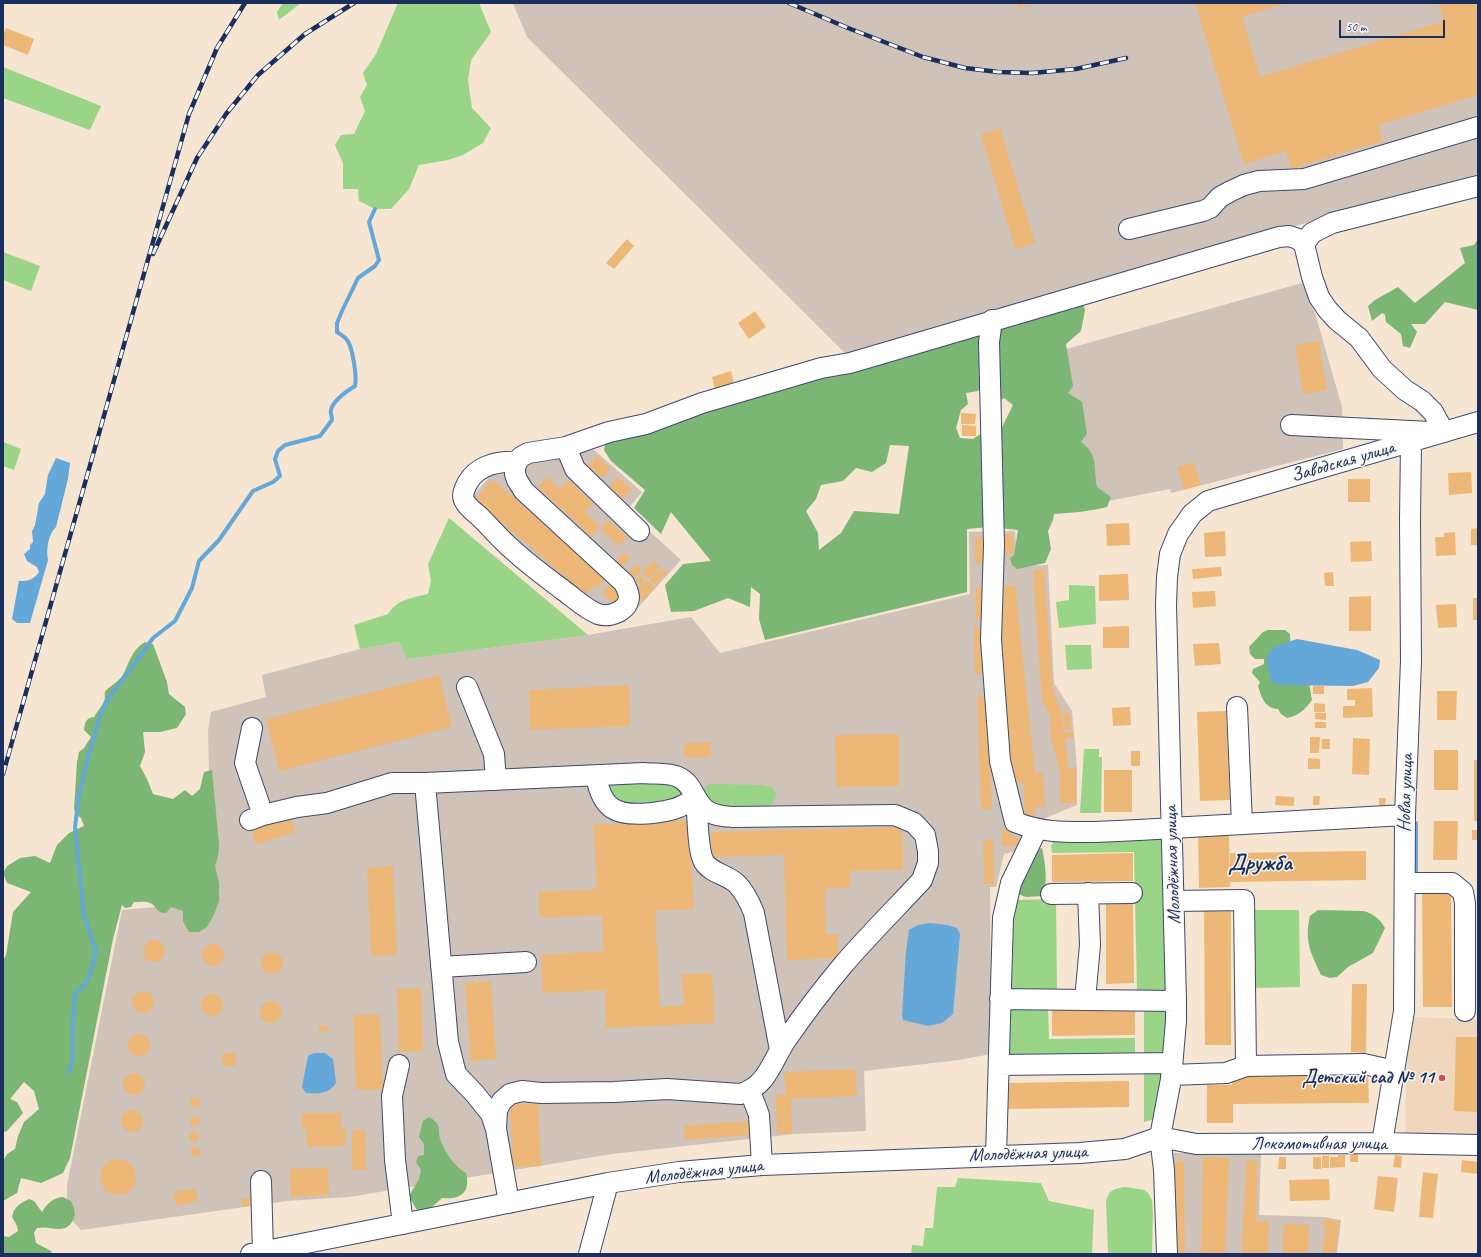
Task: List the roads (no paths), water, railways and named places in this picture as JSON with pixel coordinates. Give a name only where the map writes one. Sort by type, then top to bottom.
[{"type":"street","points":[[1129,229],[1204,211],[1210,208],[1225,194],[1244,184],[1259,181],[1304,179],[1478,127]]},
{"type":"street","points":[[1304,244],[1312,233],[1332,223],[1478,186]]},
{"type":"street","points":[[517,462],[503,461],[475,472],[468,480],[464,489],[463,499],[513,551],[584,605],[599,614],[611,615],[619,612],[626,604],[629,596],[624,583],[524,491],[515,474],[517,462],[521,457],[528,453],[566,447],[609,432],[646,424],[702,403],[821,368],[850,363],[992,320],[1279,237],[1289,236],[1298,239],[1304,244],[1312,277],[1319,297],[1327,309],[1337,320],[1359,338],[1382,369],[1405,390],[1422,401],[1434,412],[1444,432],[1291,425]]},
{"type":"street","points":[[992,320],[989,342],[994,545],[991,640],[1000,761],[1015,822],[1037,829],[1055,832],[1134,831],[1405,815]]},
{"type":"street","name":"Заводская улица","points":[[1208,501],[1478,422]]},
{"type":"street","name":"Новая улица","points":[[1382,1143],[1404,1011],[1405,815],[1411,661],[1411,442]]},
{"type":"street","points":[[566,447],[575,469],[639,531]]},
{"type":"street","name":"Молодёжная улица","points":[[257,1253],[608,1183],[679,1172],[762,1165],[1080,1153],[1125,1149],[1160,1137],[1171,1069],[1176,1020],[1166,605],[1167,577],[1170,554],[1178,534],[1192,514],[1208,501]]},
{"type":"street","points":[[467,686],[494,754],[496,780]]},
{"type":"street","points":[[1237,707],[1242,824]]},
{"type":"street","points":[[252,728],[245,763],[256,817],[297,807],[327,803],[392,783],[425,783],[644,773],[678,776],[688,784],[705,810],[717,815],[733,817],[895,815],[914,823],[925,835],[928,851],[928,863],[922,880],[844,964],[810,1006],[780,1050],[768,1072],[758,1085],[750,1091],[740,1094],[667,1089],[614,1092],[542,1093],[522,1091],[510,1094],[502,1101],[497,1110],[496,1129]]},
{"type":"street","points":[[596,776],[598,786],[605,800],[611,808],[618,811],[628,813],[651,812],[675,808],[696,798]]},
{"type":"street","points":[[425,783],[448,1042],[456,1074],[491,1114],[496,1129],[509,1203]]},
{"type":"street","points":[[696,798],[700,852],[705,863],[720,874],[737,883],[747,897],[754,913],[780,1050]]},
{"type":"street","points":[[996,1156],[1003,918],[1011,883],[1037,829]]},
{"type":"street","points":[[1405,882],[1452,883],[1463,892],[1465,902],[1465,1011]]},
{"type":"street","points":[[1085,1000],[1090,945],[1088,893]]},
{"type":"street","points":[[1050,894],[1132,893]]},
{"type":"street","points":[[1174,901],[1244,900],[1246,1066]]},
{"type":"street","points":[[441,967],[526,962]]},
{"type":"street","points":[[1000,999],[1176,1000]]},
{"type":"street","points":[[999,1065],[1171,1069],[1226,1073],[1246,1066],[1364,1064],[1394,1071]]},
{"type":"street","points":[[399,1065],[392,1096],[395,1160],[403,1224]]},
{"type":"street","points":[[750,1091],[759,1115],[762,1165]]},
{"type":"street","points":[[1160,1137],[1164,1170],[1167,1254]]},
{"type":"street","name":"Локомотивная улица","points":[[1160,1137],[1196,1144],[1382,1143],[1478,1145]]},
{"type":"street","points":[[257,1253],[261,1181]]},
{"type":"street","points":[[589,1254],[608,1183]]},
{"type":"water","points":[[56,458],[70,463],[68,479],[56,527],[49,538],[47,552],[48,560],[30,623],[17,623],[12,619],[19,581],[30,580],[39,572],[37,567],[27,561],[24,554],[30,549],[30,545],[33,542],[32,531],[35,525],[39,503],[45,494],[48,475]]},
{"type":"water","points":[[1297,639],[1357,650],[1380,660],[1379,668],[1368,682],[1353,686],[1284,685],[1272,683],[1267,664],[1269,652],[1279,645]]},
{"type":"water","points":[[929,923],[948,925],[957,928],[960,934],[953,1014],[942,1023],[928,1026],[903,1020],[902,1016],[906,952],[909,930],[918,925]]},
{"type":"water","points":[[314,1053],[325,1053],[333,1059],[336,1083],[327,1091],[306,1093],[302,1087],[308,1056]]},
{"type":"waterway","points":[[69,1072],[73,1060],[75,994],[86,983],[92,968],[96,950],[84,916],[75,827],[79,795],[101,713],[109,698],[153,638],[175,621],[192,588],[199,561],[219,540],[253,491],[273,482],[280,476],[275,459],[278,451],[285,445],[320,436],[332,420],[331,411],[334,403],[344,393],[355,386],[353,356],[346,339],[337,332],[337,323],[358,278],[375,266],[379,260],[369,222],[375,209]]},
{"type":"waterway","points":[[1416,823],[1416,875]]},
{"type":"railway","points":[[3,774],[189,114],[217,48],[245,3]]},
{"type":"railway","points":[[153,254],[197,158],[226,114],[258,75],[305,34],[354,3]]},
{"type":"railway","points":[[789,3],[923,57],[965,68],[998,72],[1032,73],[1076,69],[1126,58]]},
{"type":"place","name":"Детский сад № 11","points":[[1442,1078]]},
{"type":"district","name":"Дружба","points":[[1260,864]]}]
